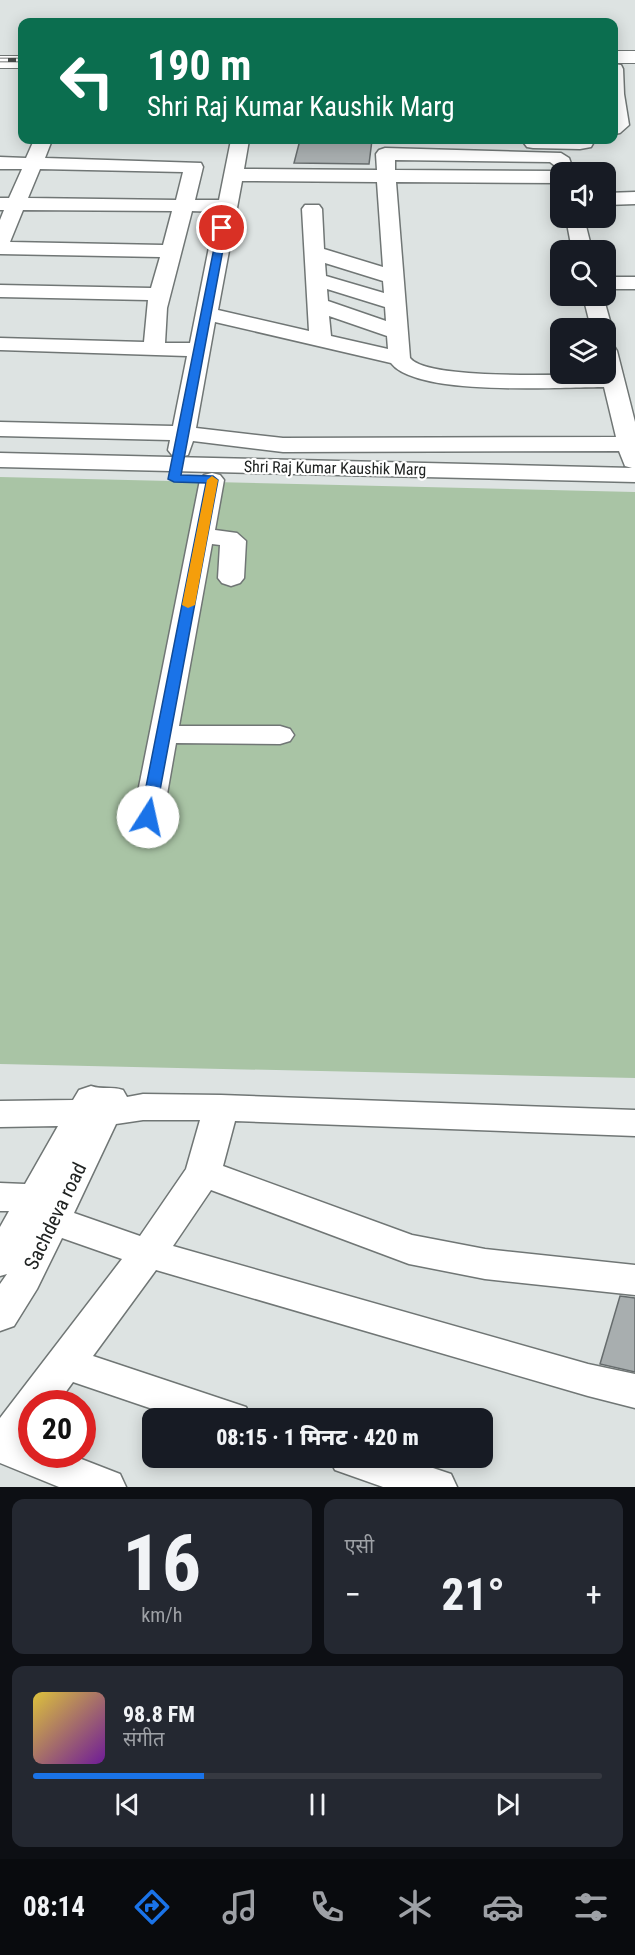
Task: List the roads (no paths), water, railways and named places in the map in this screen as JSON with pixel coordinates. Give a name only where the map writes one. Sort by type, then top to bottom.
[{"type":"main road","points":[[0,48],[18,48]]},
{"type":"main road","points":[[618,63],[635,57]]},
{"type":"main road","points":[[0,62],[18,62]]},
{"type":"main road","points":[[618,66],[635,69]]},
{"type":"street","points":[[618,94],[635,94]]},
{"type":"street","points":[[618,129],[634,139]]},
{"type":"street","points":[[0,243],[10,207],[41,144]]},
{"type":"street","points":[[176,471],[239,144]]},
{"type":"street","points":[[385,144],[399,358],[405,366],[421,373],[459,380],[621,386],[635,466]]},
{"type":"street","points":[[385,154],[554,158],[562,162]]},
{"type":"street","points":[[0,163],[194,167],[158,301],[154,349]]},
{"type":"street","points":[[233,175],[550,177]]},
{"type":"street","points":[[0,192],[10,207]]},
{"type":"street","points":[[616,199],[635,198]]},
{"type":"street","points":[[10,207],[227,206]]},
{"type":"street","points":[[10,207],[184,207]]},
{"type":"street","points":[[312,209],[320,339]]},
{"type":"street","points":[[0,248],[170,256]]},
{"type":"street","points":[[315,253],[393,277]]},
{"type":"street","points":[[0,258],[170,256]]},
{"type":"street","points":[[316,279],[395,303]]},
{"type":"street","points":[[616,283],[635,283]]},
{"type":"street","points":[[0,291],[158,301]]},
{"type":"street","points":[[0,305],[158,301]]},
{"type":"street","points":[[318,305],[397,332]]},
{"type":"street","points":[[205,314],[399,358]]},
{"type":"street","points":[[0,344],[198,350]]},
{"type":"street","points":[[0,429],[182,433],[283,445],[631,444]]},
{"type":"street","name":"Shri Raj Kumar Kaushik Marg","points":[[0,460],[176,471],[213,480],[635,488]]},
{"type":"street","name":"Shri Raj Kumar Kaushik Marg","points":[[0,475],[176,471],[635,475]]},
{"type":"street","points":[[148,817],[213,480]]},
{"type":"street","points":[[194,576],[242,578],[233,541],[228,538],[201,536]]},
{"type":"street","points":[[163,734],[280,735]]},
{"type":"street","points":[[0,1095],[107,1106]]},
{"type":"street","points":[[0,1114],[107,1106],[220,1107],[635,1124]]},
{"type":"street","name":"Sachdeva road","points":[[3,1291],[24,1278],[44,1210],[107,1106]]},
{"type":"street","points":[[45,1390],[148,1253],[203,1173],[220,1107]]},
{"type":"street","points":[[203,1173],[409,1249],[485,1264],[635,1280]]},
{"type":"street","points":[[0,1197],[44,1210],[148,1253],[588,1380],[635,1390]]},
{"type":"street","points":[[65,1363],[199,1408]]},
{"type":"street","points":[[18,1425],[1,1447],[105,1487]]},
{"type":"street","points":[[379,1468],[436,1487]]},
{"type":"railway","points":[[0,60],[18,60]]}]
